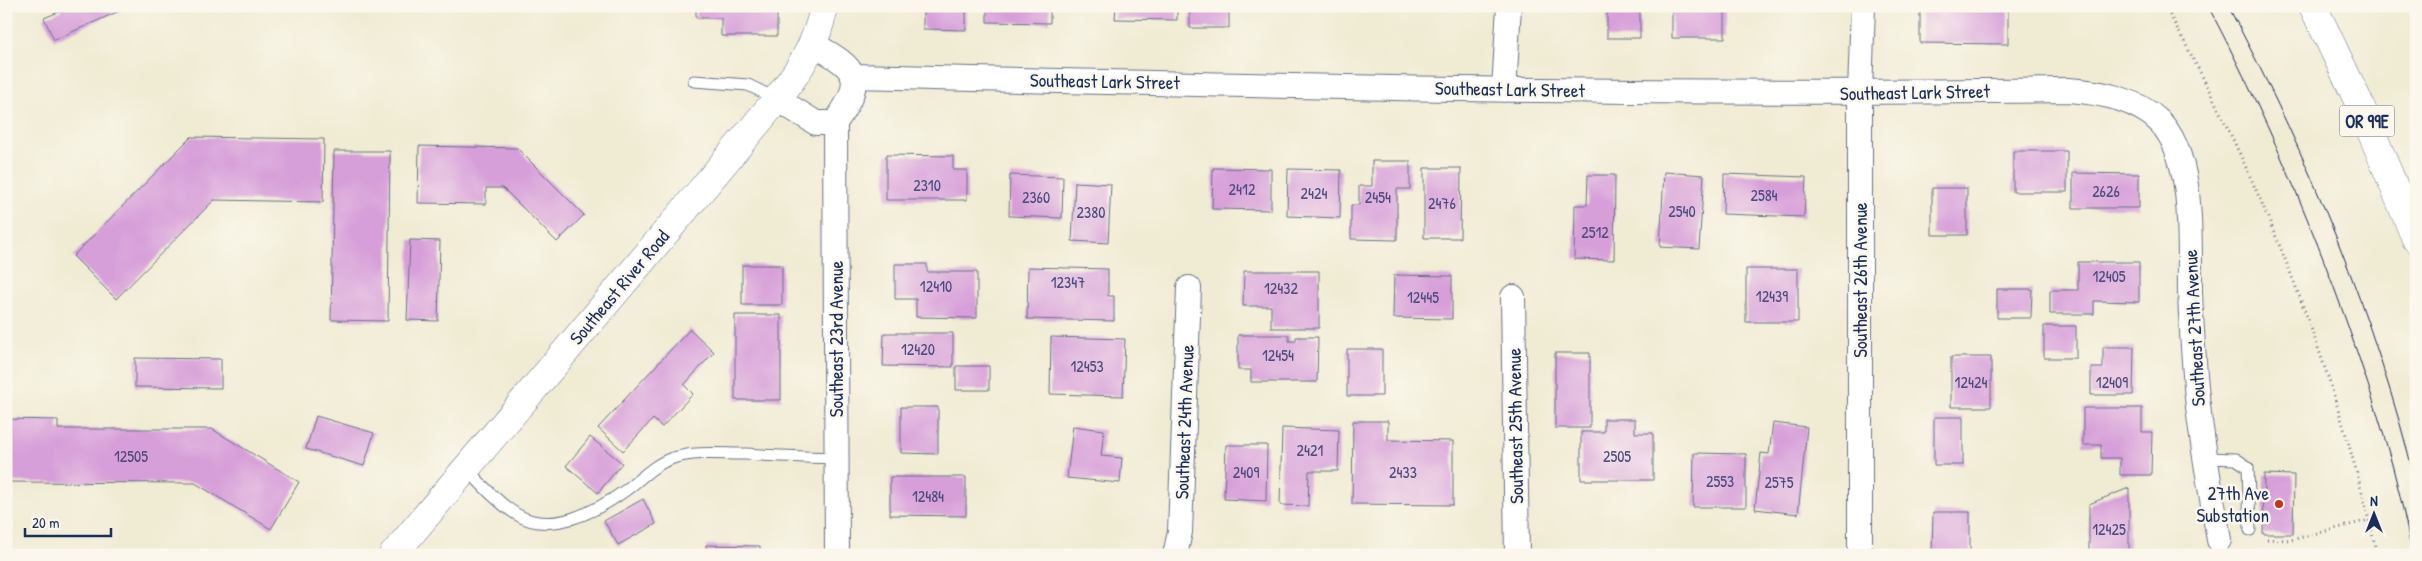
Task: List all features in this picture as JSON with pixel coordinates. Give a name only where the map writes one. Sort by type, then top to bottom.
[{"type":"street","name":"Southeast River Road","points":[[393,555],[531,394],[588,322],[776,99],[796,73],[813,44],[824,6]]},
{"type":"street","points":[[1504,90],[1509,6]]},
{"type":"street","name":"Southeast 26th Avenue","points":[[1860,555],[1860,93],[1862,6]]},
{"type":"street","name":"OR 99E","points":[[2313,6],[2360,105],[2416,239]]},
{"type":"street","points":[[776,99],[816,123],[835,123],[843,112],[852,89],[854,76],[847,65],[813,44]]},
{"type":"street","name":"Southeast Lark Street","points":[[854,76],[1504,90],[1860,93],[2093,91],[2119,98],[2139,107],[2159,121]]},
{"type":"street","name":"Southeast 27th Avenue","points":[[2159,121],[2180,160],[2187,188],[2195,375],[2219,540]]},
{"type":"street","name":"Southeast 23rd Avenue","points":[[835,123],[837,555]]},
{"type":"street","name":"Southeast 24th Avenue","points":[[1175,555],[1180,532],[1189,288]]},
{"type":"street","name":"Southeast 25th Avenue","points":[[1512,296],[1517,555]]},
{"type":"lane","points":[[694,81],[748,85],[776,99]]},
{"type":"lane","points":[[466,468],[496,499],[518,516],[535,521],[559,521],[589,513],[624,491],[659,464],[673,458],[710,453],[836,458]]},
{"type":"lane","points":[[2206,458],[2236,459],[2248,467],[2250,530]]},
{"type":"path","points":[[2165,6],[2226,122],[2278,238],[2309,319],[2335,396],[2352,451],[2377,555]]},
{"type":"path","points":[[2250,530],[2262,539],[2292,540],[2369,520]]},
{"type":"building","points":[[59,6],[125,6],[126,8],[54,40],[44,18],[61,11]]},
{"type":"building","points":[[696,6],[777,6],[777,36],[721,36],[721,18],[696,18]]},
{"type":"building","points":[[923,6],[966,6],[966,30],[923,29]]},
{"type":"building","points":[[987,6],[1050,6],[1050,23],[987,22]]},
{"type":"building","points":[[1116,6],[1177,6],[1177,20],[1115,19]]},
{"type":"building","points":[[1190,6],[1229,6],[1229,28],[1190,28]]},
{"type":"building","points":[[1590,6],[1640,6],[1640,38],[1607,38],[1607,10],[1590,10]]},
{"type":"building","points":[[1672,6],[1725,6],[1725,38],[1672,38]]},
{"type":"building","points":[[1920,6],[2008,6],[2008,44],[1920,43]]},
{"type":"building","points":[[191,137],[324,139],[323,202],[214,200],[116,299],[73,256]]},
{"type":"building","points":[[419,146],[517,148],[584,215],[557,242],[503,188],[486,188],[486,204],[418,203]]},
{"type":"building","points":[[334,151],[390,151],[388,321],[331,320]]},
{"type":"building","points":[[2013,151],[2067,151],[2067,192],[2013,192]]},
{"type":"building","points":[[886,155],[953,156],[953,170],[967,170],[967,200],[886,200]]},
{"type":"building","points":[[1372,161],[1410,161],[1410,189],[1397,189],[1397,240],[1351,239],[1351,205],[1359,205],[1359,186],[1372,186]]},
{"type":"building","points":[[1213,168],[1271,169],[1271,210],[1212,209]]},
{"type":"building","points":[[1424,168],[1461,168],[1460,238],[1424,238]]},
{"type":"building","points":[[1288,169],[1341,170],[1340,218],[1287,216]]},
{"type":"building","points":[[1664,172],[1704,175],[1699,249],[1660,247]]},
{"type":"building","points":[[2073,173],[2139,174],[2139,208],[2073,208]]},
{"type":"building","points":[[1724,174],[1806,177],[1804,217],[1723,214]]},
{"type":"building","points":[[1010,175],[1063,177],[1062,218],[1009,216]]},
{"type":"building","points":[[1588,175],[1615,175],[1614,260],[1574,259],[1575,205],[1587,205]]},
{"type":"building","points":[[1075,182],[1111,184],[1108,243],[1072,241]]},
{"type":"building","points":[[1932,188],[1967,188],[1967,235],[1932,235]]},
{"type":"building","points":[[410,240],[440,241],[438,321],[407,320]]},
{"type":"building","points":[[2078,262],[2139,262],[2139,302],[2094,301],[2094,314],[2050,314],[2050,290],[2078,290]]},
{"type":"building","points":[[895,264],[927,264],[927,272],[977,272],[977,318],[916,317],[916,299],[895,299]]},
{"type":"building","points":[[742,265],[782,265],[782,305],[742,305]]},
{"type":"building","points":[[1028,267],[1108,269],[1108,296],[1114,296],[1114,321],[1027,319]]},
{"type":"building","points":[[1746,269],[1798,269],[1798,322],[1746,322]]},
{"type":"building","points":[[1244,271],[1319,271],[1319,328],[1271,328],[1271,306],[1243,306]]},
{"type":"building","points":[[1394,275],[1452,276],[1452,319],[1393,318]]},
{"type":"building","points":[[1997,289],[2032,289],[2031,318],[1997,318]]},
{"type":"building","points":[[735,315],[781,315],[781,400],[735,400]]},
{"type":"building","points":[[2044,326],[2076,326],[2076,358],[2044,358]]},
{"type":"building","points":[[690,329],[714,352],[684,385],[693,394],[662,427],[653,419],[623,451],[598,428]]},
{"type":"building","points":[[884,333],[953,333],[953,367],[883,366]]},
{"type":"building","points":[[1238,335],[1289,335],[1289,341],[1296,341],[1296,337],[1318,337],[1317,382],[1251,382],[1251,370],[1238,370]]},
{"type":"building","points":[[1051,337],[1125,339],[1123,396],[1050,394]]},
{"type":"building","points":[[2103,347],[2134,347],[2133,395],[2091,395],[2091,368],[2103,368]]},
{"type":"building","points":[[1347,349],[1382,349],[1382,396],[1347,396]]},
{"type":"building","points":[[1555,353],[1590,353],[1590,428],[1555,428]]},
{"type":"building","points":[[1951,357],[1991,357],[1991,407],[1951,407]]},
{"type":"building","points":[[135,358],[221,359],[221,388],[135,387]]},
{"type":"building","points":[[956,366],[989,366],[989,390],[956,390]]},
{"type":"building","points":[[901,407],[938,407],[938,454],[901,453]]},
{"type":"building","points":[[2083,408],[2142,408],[2142,432],[2152,432],[2151,475],[2120,475],[2120,458],[2101,458],[2101,445],[2083,445]]},
{"type":"building","points":[[316,416],[374,433],[364,466],[306,449]]},
{"type":"building","points":[[1934,417],[1963,417],[1963,465],[1934,465]]},
{"type":"building","points":[[6,419],[58,420],[58,429],[212,429],[299,482],[271,529],[195,483],[6,482]]},
{"type":"building","points":[[1604,419],[1635,419],[1635,433],[1653,433],[1653,480],[1581,480],[1581,432],[1604,432]]},
{"type":"building","points":[[1353,421],[1388,421],[1388,440],[1453,441],[1453,505],[1352,504]]},
{"type":"building","points":[[1773,423],[1807,427],[1798,514],[1755,509],[1761,453],[1769,454]]},
{"type":"building","points":[[1073,426],[1104,430],[1101,456],[1122,458],[1120,483],[1067,478]]},
{"type":"building","points":[[1282,428],[1339,430],[1338,471],[1309,471],[1308,506],[1280,505]]},
{"type":"building","points":[[590,437],[622,463],[598,493],[566,466]]},
{"type":"building","points":[[1226,445],[1267,445],[1266,501],[1224,499]]},
{"type":"building","points":[[1694,453],[1746,454],[1746,507],[1693,507]]},
{"type":"building","name":"27th Ave Substation","points":[[2264,474],[2294,475],[2293,534],[2263,534]]},
{"type":"building","points":[[890,477],[966,477],[966,516],[890,515]]},
{"type":"building","points":[[2129,488],[2129,555],[2089,555],[2089,504]]},
{"type":"building","points":[[643,499],[656,524],[618,545],[604,521]]},
{"type":"building","points":[[1933,512],[1970,512],[1970,555],[1932,555]]},
{"type":"building","points":[[706,545],[760,546],[760,555],[706,555]]},
{"type":"tram line","points":[[2208,6],[2248,85],[2302,205],[2334,288],[2385,440],[2407,526],[2412,555]]},
{"type":"tram line","points":[[2228,6],[2286,121],[2337,239],[2381,361],[2416,484]]},
{"type":"place","name":"27th Ave Substation","points":[[2279,504]]}]
